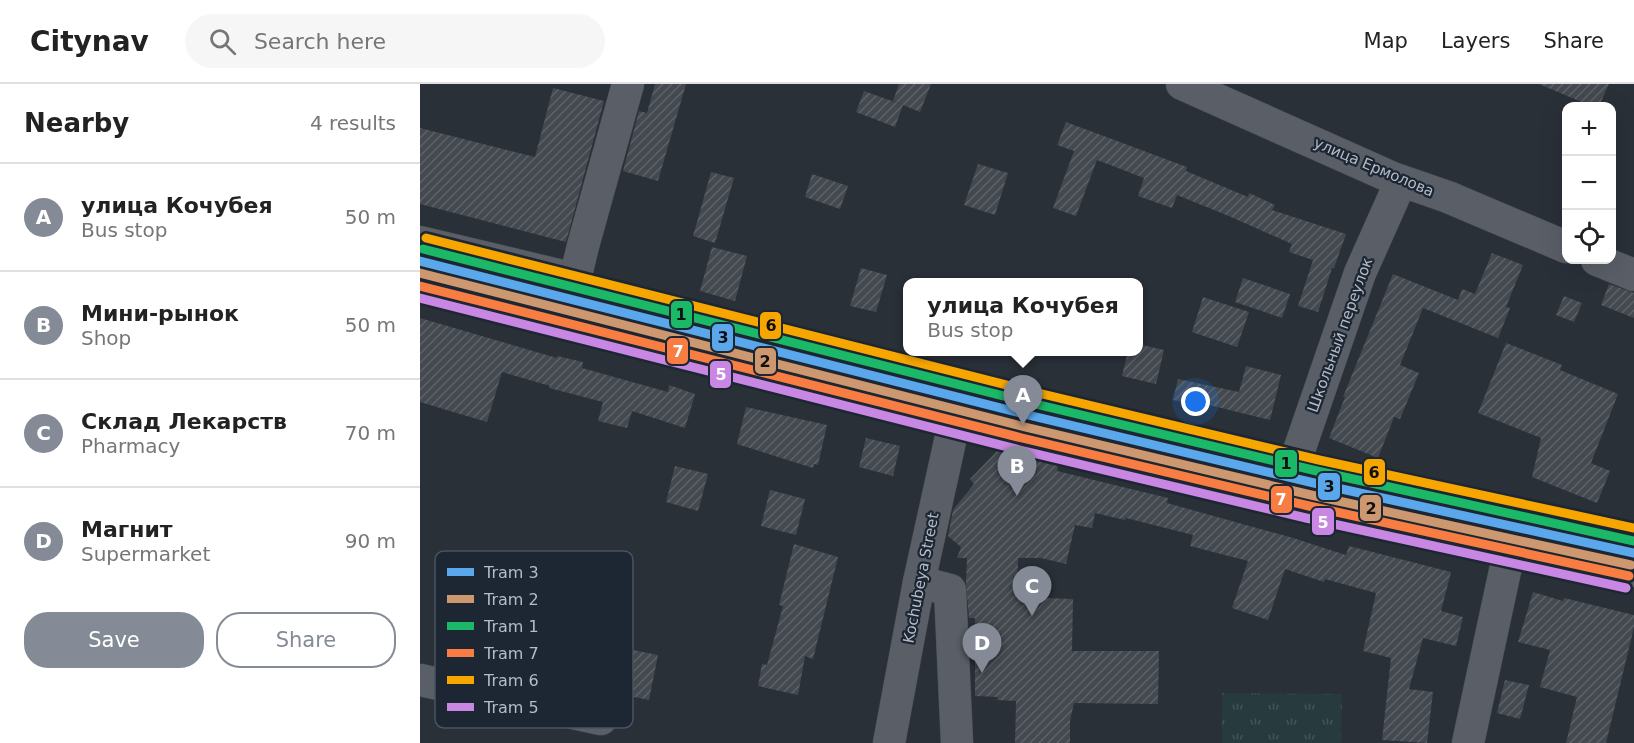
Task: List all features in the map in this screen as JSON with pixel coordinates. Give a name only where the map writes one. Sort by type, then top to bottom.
[{"type":"street","points":[[565,321],[628,84]]},
{"type":"street","name":"улица Ермолова","points":[[1182,84],[1401,181],[1448,197],[1562,245]]},
{"type":"street","name":"Школьный переулок","points":[[1285,491],[1360,273],[1401,181]]},
{"type":"street","points":[[420,242],[575,279]]},
{"type":"street","points":[[1607,264],[1634,275]]},
{"type":"street","points":[[420,286],[956,414],[1634,571]]},
{"type":"street","name":"Kochubeya Street","points":[[889,743],[919,582],[956,414]]},
{"type":"street","points":[[1468,743],[1511,543]]},
{"type":"street","points":[[919,582],[950,590],[957,743]]},
{"type":"street","points":[[420,680],[435,683]]},
{"type":"green space","points":[[1222,693],[1342,694],[1341,743],[1222,743]]},
{"type":"building","points":[[655,84],[686,84],[658,181],[623,171],[639,111],[647,113]]},
{"type":"building","points":[[899,84],[931,84],[920,112],[893,101]]},
{"type":"building","points":[[1539,84],[1609,84],[1601,102],[1582,102]]},
{"type":"building","points":[[553,88],[604,101],[566,242],[420,204],[420,128],[535,157]]},
{"type":"building","points":[[864,91],[903,105],[895,127],[856,112]]},
{"type":"building","points":[[1066,122],[1187,167],[1186,171],[1248,197],[1249,193],[1275,205],[1272,210],[1346,234],[1318,312],[1298,306],[1313,260],[1289,252],[1292,244],[1177,195],[1172,208],[1138,196],[1144,178],[1097,160],[1076,216],[1053,208],[1074,151],[1057,145]]},
{"type":"building","points":[[978,164],[1008,173],[995,215],[964,205]]},
{"type":"building","points":[[711,172],[734,178],[715,243],[693,236]]},
{"type":"building","points":[[812,174],[848,186],[840,209],[805,197]]},
{"type":"building","points":[[712,247],[747,256],[735,301],[700,291]]},
{"type":"building","points":[[1492,253],[1523,265],[1506,307],[1510,308],[1498,338],[1423,308],[1400,365],[1419,373],[1400,419],[1394,417],[1378,458],[1329,438],[1345,397],[1343,397],[1393,274],[1458,300],[1462,289],[1475,294]]},
{"type":"building","points":[[861,268],[887,275],[876,312],[850,306]]},
{"type":"building","points":[[1243,278],[1290,294],[1282,318],[1235,302]]},
{"type":"building","points":[[1609,284],[1634,293],[1634,318],[1601,305]]},
{"type":"building","points":[[1564,296],[1582,303],[1574,322],[1556,315]]},
{"type":"building","points":[[1203,297],[1249,312],[1237,347],[1192,332]]},
{"type":"building","points":[[420,318],[557,358],[557,356],[583,362],[582,368],[668,392],[669,385],[695,394],[685,428],[632,411],[627,428],[598,421],[603,402],[549,388],[550,386],[502,372],[487,422],[420,402]]},
{"type":"building","points":[[1506,343],[1562,365],[1560,370],[1618,394],[1591,463],[1610,471],[1597,503],[1532,477],[1541,438],[1478,413]]},
{"type":"building","points":[[1143,345],[1164,350],[1156,384],[1122,376],[1127,356],[1143,356]]},
{"type":"building","points":[[1246,366],[1281,375],[1270,420],[1209,405],[1208,408],[1173,400],[1178,379],[1239,392]]},
{"type":"building","points":[[746,407],[827,425],[818,465],[814,464],[813,468],[737,444]]},
{"type":"building","points":[[866,438],[900,446],[893,476],[859,467]]},
{"type":"building","points":[[1004,444],[1023,462],[1026,449],[1060,456],[1057,471],[1168,498],[1167,503],[1346,555],[1349,546],[1451,572],[1441,611],[1463,617],[1456,646],[1423,638],[1409,689],[1433,692],[1427,743],[1382,740],[1391,658],[1363,651],[1376,593],[1325,579],[1324,582],[1285,569],[1268,620],[1232,608],[1248,561],[1190,546],[1193,535],[1126,518],[1125,520],[1095,513],[1092,528],[1075,525],[1066,564],[1041,558],[1018,558],[1017,597],[1073,599],[1072,651],[1159,651],[1158,704],[1074,703],[1070,721],[1070,743],[1015,743],[1016,701],[975,696],[975,618],[969,618],[966,584],[967,558],[957,558],[961,547],[948,536],[953,510],[974,484],[970,479]]},
{"type":"building","points":[[675,466],[708,474],[698,511],[666,502]]},
{"type":"building","points":[[770,490],[805,499],[796,535],[761,526]]},
{"type":"building","points":[[794,544],[838,557],[813,659],[805,656],[798,695],[758,686],[762,664],[767,665],[783,606],[779,605]]},
{"type":"building","points":[[1533,592],[1563,601],[1564,598],[1634,615],[1634,627],[1606,743],[1566,743],[1577,697],[1540,687],[1550,650],[1518,642]]},
{"type":"building","points":[[633,650],[658,655],[649,700],[633,697]]},
{"type":"building","points":[[1505,680],[1529,685],[1520,719],[1497,713]]},
{"type":"tram line","name":"6","points":[[426,238],[1034,392],[1319,460],[1634,528]]},
{"type":"tram line","name":"1","points":[[423,249],[1031,403],[1317,471],[1634,541]]},
{"type":"tram line","name":"3","points":[[420,261],[1028,415],[1314,483],[1634,553]]},
{"type":"tram line","name":"2","points":[[420,273],[1025,427],[1311,495],[1631,565]]},
{"type":"tram line","name":"7","points":[[420,286],[1022,438],[1309,506],[1629,576]]},
{"type":"tram line","name":"5","points":[[420,298],[1020,450],[1306,518],[1626,588]]},
{"type":"place","name":"улица Кочубея","points":[[1023,425]]},
{"type":"place","name":"Мини-рынок","points":[[1017,496]]},
{"type":"place","name":"Склад Лекарств","points":[[1032,616]]},
{"type":"place","name":"Магнит","points":[[982,673]]}]
